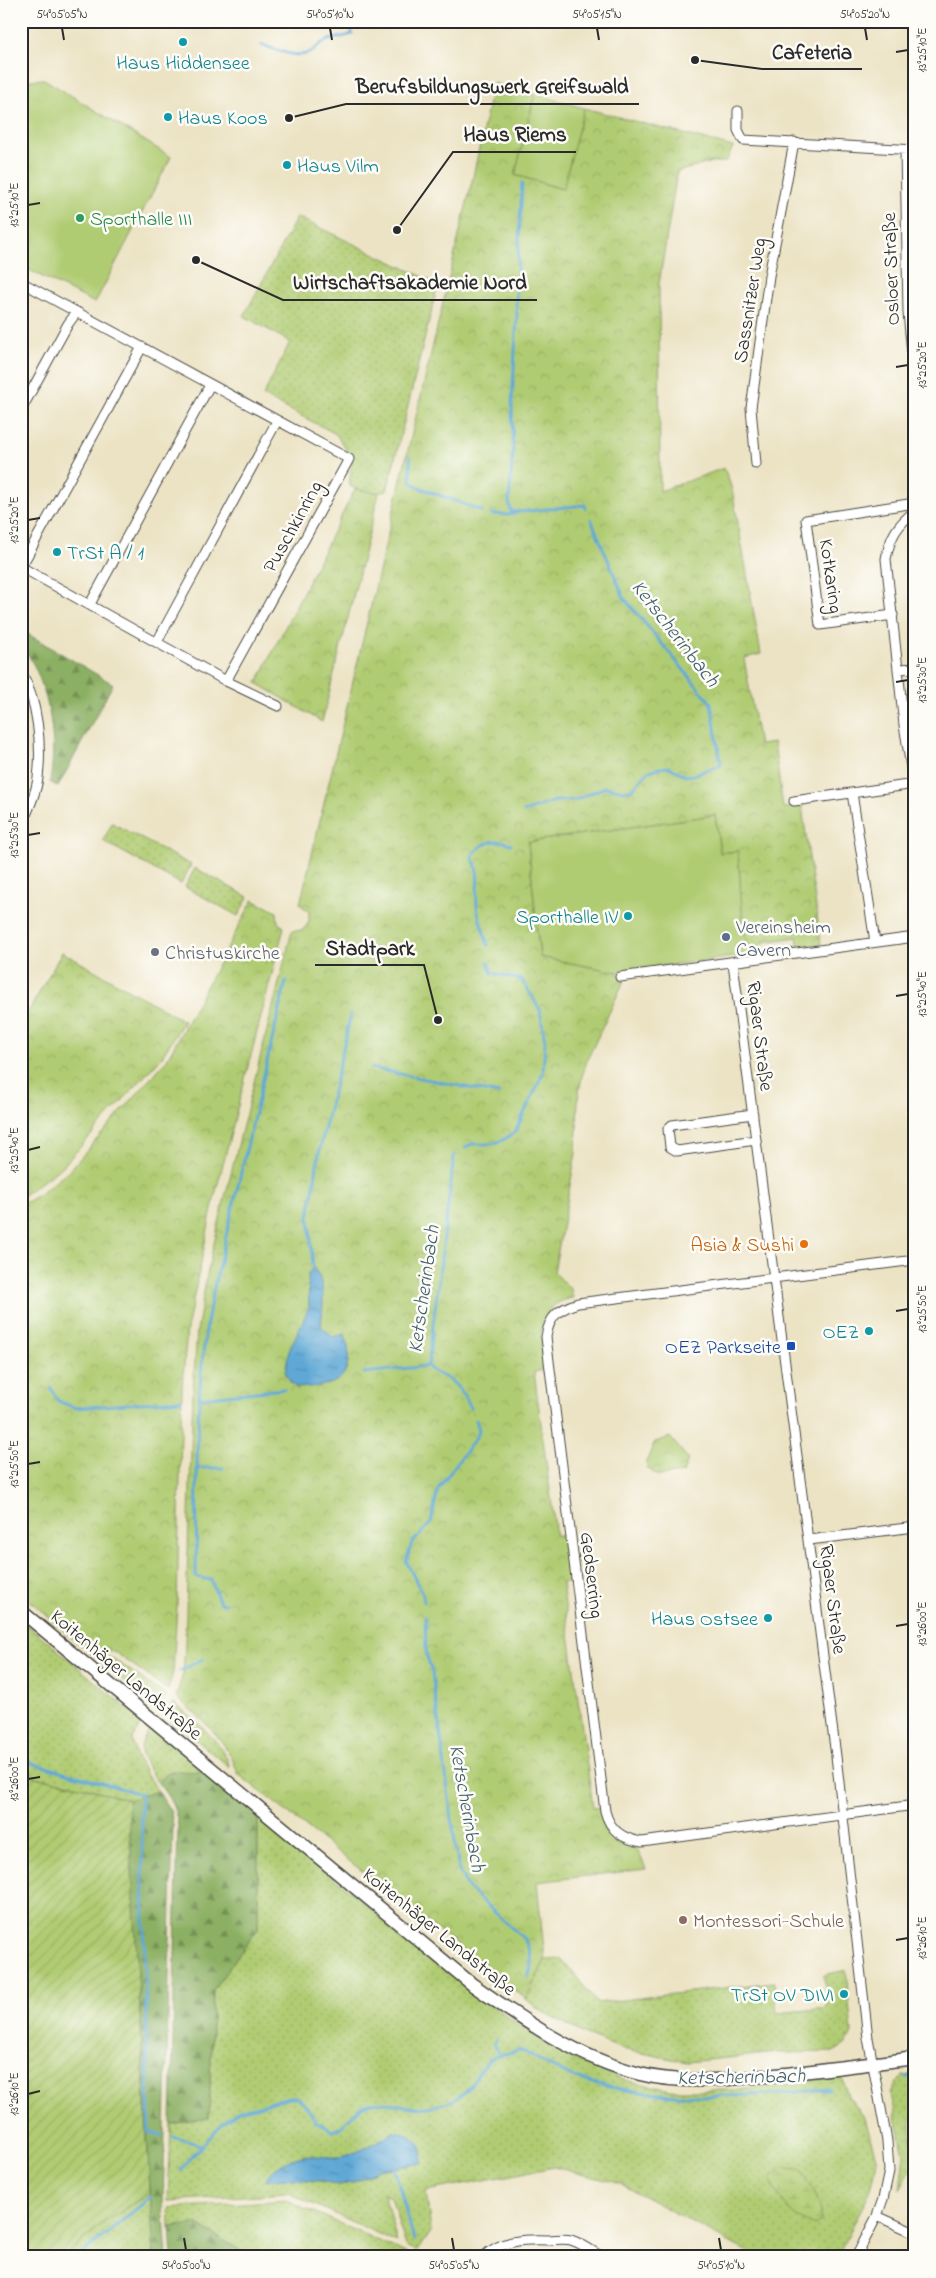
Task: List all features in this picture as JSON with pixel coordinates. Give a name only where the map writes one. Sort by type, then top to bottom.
[{"type":"main road","name":"Koitenhäger Landstraße","points":[[21,1611],[473,1985],[529,2024],[585,2054],[640,2074],[690,2081],[744,2078],[915,2058]]},
{"type":"street","points":[[738,111],[738,130],[743,140],[915,150]]},
{"type":"street","name":"Sassnitzer Weg","points":[[756,464],[751,408],[770,276],[794,142]]},
{"type":"street","name":"Osloer Straße","points":[[905,150],[910,205],[908,312],[915,386]]},
{"type":"street","name":"Puschkinring","points":[[21,282],[349,459],[226,681]]},
{"type":"street","points":[[21,410],[68,324],[77,312]]},
{"type":"street","points":[[142,347],[21,567],[226,681],[278,706]]},
{"type":"street","points":[[90,604],[210,384]]},
{"type":"street","points":[[157,642],[277,421]]},
{"type":"street","name":"Kotkaring","points":[[893,615],[820,625],[806,520],[915,503]]},
{"type":"street","points":[[794,801],[852,792],[914,786],[904,725],[886,559],[889,543],[895,532],[915,511]]},
{"type":"street","points":[[899,669],[915,668]]},
{"type":"street","points":[[21,672],[32,698],[38,725],[38,778],[33,797],[21,825]]},
{"type":"street","points":[[904,725],[915,725]]},
{"type":"street","points":[[852,792],[875,942]]},
{"type":"street","points":[[620,977],[915,937]]},
{"type":"street","name":"Rigaer Straße","points":[[734,962],[844,1815],[867,2029],[887,2141],[889,2171],[877,2216],[856,2257]]},
{"type":"street","name":"Rigaer Straße","points":[[753,1114],[672,1125],[668,1129],[668,1139],[670,1147],[677,1151],[756,1140]]},
{"type":"street","points":[[774,1277],[915,1260]]},
{"type":"street","name":"Gedserring","points":[[774,1277],[578,1303],[556,1312],[547,1328],[546,1347],[603,1793],[608,1821],[614,1830],[622,1836],[642,1842],[844,1815]]},
{"type":"street","points":[[809,1540],[915,1527]]},
{"type":"street","points":[[844,1815],[915,1805]]},
{"type":"street","points":[[877,2216],[915,2233]]},
{"type":"street","points":[[483,2257],[498,2246],[517,2240],[531,2239],[569,2240],[582,2244],[602,2257]]},
{"type":"green space","points":[[44,79],[171,157],[95,303],[21,266],[21,81]]},
{"type":"green space","points":[[493,83],[535,94],[515,175],[562,189],[584,108],[733,147],[726,162],[712,162],[677,172],[659,284],[660,491],[724,468],[732,489],[761,654],[744,658],[759,745],[774,743],[783,808],[802,806],[821,944],[799,948],[797,937],[763,942],[764,952],[749,955],[743,926],[738,851],[720,853],[715,815],[528,842],[540,957],[617,972],[624,981],[588,1058],[578,1098],[576,1153],[554,1272],[571,1289],[573,1298],[560,1302],[551,1308],[546,1316],[542,1325],[541,1336],[544,1370],[534,1372],[556,1536],[565,1535],[571,1581],[562,1583],[593,1808],[600,1807],[605,1824],[612,1834],[637,1848],[646,1869],[537,1882],[545,1960],[526,1999],[238,1774],[228,1751],[213,1731],[176,1697],[183,1674],[185,1646],[193,1389],[197,1331],[208,1269],[292,931],[303,930],[309,922],[309,912],[300,904],[473,177]]},
{"type":"green space","points":[[535,94],[584,108],[563,189],[515,175]]},
{"type":"green space","points":[[297,217],[438,284],[387,491],[367,492],[349,485],[352,459],[336,434],[263,396],[290,342],[244,316]]},
{"type":"green space","points":[[355,489],[379,493],[322,722],[257,683]]},
{"type":"green space","points":[[21,630],[113,684],[58,787],[50,782],[53,754],[46,699],[37,672],[24,647]]},
{"type":"green space","points":[[715,815],[720,853],[738,851],[743,926],[749,955],[617,972],[540,957],[528,842]]},
{"type":"green space","points":[[112,823],[191,865],[181,884],[103,841]]},
{"type":"green space","points":[[195,868],[248,897],[238,916],[185,887]]},
{"type":"green space","points":[[253,900],[277,912],[278,923],[284,927],[215,1195],[187,1329],[182,1389],[177,1606],[173,1672],[168,1690],[116,1653],[97,1647],[80,1645],[21,1593],[21,1205],[41,1193],[68,1172],[166,1061]]},
{"type":"green space","points":[[62,952],[184,1021],[161,1058],[63,1166],[21,1197],[21,1025]]},
{"type":"green space","points":[[670,1437],[688,1459],[683,1473],[658,1476],[647,1468],[646,1462],[655,1442]]},
{"type":"green space","points":[[21,1619],[144,1723],[132,1738],[133,1745],[142,1766],[158,1791],[128,1800],[80,1786],[21,1774]]},
{"type":"green space","points":[[89,1652],[114,1659],[166,1696],[157,1708]]},
{"type":"green space","points":[[173,1702],[214,1739],[221,1748],[230,1767],[165,1715]]},
{"type":"green space","points":[[151,1729],[204,1772],[171,1771],[157,1782],[144,1762],[141,1749],[145,1736]]},
{"type":"green space","points":[[171,1771],[204,1772],[258,1815],[258,1929],[213,1990],[209,2118],[171,2124],[178,1826],[176,1814],[171,1803],[157,1782]]},
{"type":"green space","points":[[21,1774],[80,1786],[128,1800],[150,2193],[106,2221],[63,2257],[21,2257]]},
{"type":"green space","points":[[158,1791],[171,1812],[173,1826],[163,2204],[167,2257],[154,2257],[128,1800]]},
{"type":"green space","points":[[258,1815],[463,1984],[533,2035],[577,2061],[629,2081],[671,2090],[739,2090],[842,2077],[848,2096],[865,2118],[877,2162],[871,2189],[838,2257],[757,2257],[621,2184],[554,2167],[426,2191],[431,2232],[418,2251],[406,2246],[391,2198],[384,2193],[397,2242],[288,2193],[168,2201],[171,2124],[209,2118],[213,1990],[258,1928]],"holes":[[[394,2132],[412,2165],[379,2170],[351,2183],[339,2185],[322,2181],[283,2178],[266,2180],[300,2156],[309,2155],[329,2159],[346,2156],[371,2146]]]},
{"type":"green space","points":[[562,1959],[597,2003],[774,1982],[777,2013],[827,2008],[824,1975],[846,1970],[852,2033],[846,2045],[833,2052],[778,2053],[687,2062],[622,2049],[586,2035],[538,2009],[526,1999],[545,1960]]},
{"type":"green space","points":[[915,2074],[915,2113],[911,2119],[912,2144],[915,2141],[915,2162],[900,2190],[904,2154],[891,2094],[897,2082],[903,2076]]},
{"type":"green space","points":[[784,2168],[800,2169],[815,2193],[820,2207],[821,2221],[814,2226],[793,2213],[775,2189],[771,2181],[774,2174]]},
{"type":"green space","points":[[150,2193],[154,2257],[63,2257],[106,2221]]},
{"type":"green space","points":[[287,2200],[415,2257],[252,2257],[196,2224],[170,2227],[169,2208]]},
{"type":"green space","points":[[196,2224],[252,2257],[172,2257],[170,2227]]},
{"type":"water","points":[[313,1267],[320,1280],[323,1295],[321,1326],[333,1337],[345,1334],[349,1356],[348,1364],[346,1370],[337,1381],[321,1386],[297,1388],[291,1383],[285,1372],[289,1351],[309,1307],[308,1274]]},
{"type":"water","points":[[394,2132],[407,2134],[416,2140],[422,2150],[422,2163],[379,2170],[351,2183],[339,2185],[322,2181],[283,2178],[266,2180],[272,2171],[289,2160],[306,2156],[345,2156],[364,2149]]},
{"type":"waterway","points":[[262,45],[286,53],[304,55],[326,41],[352,34],[350,21]]},
{"type":"waterway","name":"Ketscherinbach","points":[[522,183],[512,402],[513,450],[509,503],[511,511],[518,512],[585,505],[586,509]]},
{"type":"waterway","points":[[410,457],[411,481],[418,487],[482,511]]},
{"type":"waterway","points":[[491,514],[508,515],[517,513]]},
{"type":"waterway","name":"Ketscherinbach","points":[[524,812],[555,801],[575,800],[605,787],[624,791],[632,789],[649,771],[659,768],[669,767],[686,776],[721,765],[711,703],[624,598],[591,519]]},
{"type":"waterway","name":"Ketscherinbach","points":[[488,945],[477,907],[477,870],[472,856],[480,847],[489,842],[500,841],[511,844]]},
{"type":"waterway","name":"Ketscherinbach","points":[[465,1148],[471,1144],[493,1144],[515,1132],[543,1074],[545,1042],[540,1010],[522,980],[492,973],[488,962]]},
{"type":"waterway","points":[[225,1604],[220,1603],[211,1580],[196,1577],[198,1436],[202,1366],[212,1296],[286,981]]},
{"type":"waterway","points":[[313,1267],[309,1217],[319,1153],[351,1014]]},
{"type":"waterway","points":[[371,1068],[499,1094]]},
{"type":"waterway","name":"Ketscherinbach","points":[[456,1155],[454,1156],[428,1366],[452,1382],[471,1408]]},
{"type":"waterway","points":[[364,1373],[428,1366]]},
{"type":"waterway","points":[[51,1388],[58,1401],[76,1408],[181,1400]]},
{"type":"waterway","points":[[199,1398],[284,1389]]},
{"type":"waterway","name":"Ketscherinbach","points":[[424,1602],[423,1595],[406,1561],[412,1543],[431,1523],[438,1489],[477,1436],[479,1430],[476,1420]]},
{"type":"waterway","points":[[198,1468],[223,1468]]},
{"type":"waterway","name":"Ketscherinbach","points":[[425,1617],[426,1653],[432,1673],[459,1871],[469,1889],[524,1939],[530,1958],[528,1978]]},
{"type":"waterway","points":[[180,1671],[203,1659]]},
{"type":"waterway","points":[[21,1760],[141,1794],[149,2132],[162,2135]]},
{"type":"waterway","name":"Ketscherinbach","points":[[496,2040],[494,2044],[500,2056]]},
{"type":"waterway","points":[[180,2170],[224,2122],[240,2111],[289,2097],[297,2097],[304,2103],[316,2121],[332,2131],[343,2125],[359,2108],[371,2103],[421,2107],[433,2106],[455,2099],[471,2085],[490,2059],[520,2050],[579,2079],[608,2087],[639,2092],[671,2095],[736,2096],[830,2089]]},
{"type":"waterway","name":"Ketscherinbach","points":[[907,2077],[915,2076]]},
{"type":"waterway","points":[[173,2137],[201,2145]]},
{"type":"waterway","points":[[394,2167],[414,2240]]},
{"type":"waterway","points":[[78,2257],[151,2197]]},
{"type":"place","name":"Haus Hiddensee","points":[[183,42]]},
{"type":"place","name":"Cafeteria","points":[[695,60]]},
{"type":"place","name":"Haus Koos","points":[[168,117]]},
{"type":"place","name":"Berufsbildungswerk Greifswald","points":[[289,118]]},
{"type":"place","name":"Haus Vilm","points":[[287,165]]},
{"type":"place","name":"Sporthalle III","points":[[80,218]]},
{"type":"place","name":"Haus Riems","points":[[397,230]]},
{"type":"place","name":"Wirtschaftsakademie Nord","points":[[196,260]]},
{"type":"place","name":"TrSt A / 1","points":[[57,552]]},
{"type":"place","name":"Sporthalle IV","points":[[628,916]]},
{"type":"place","name":"Vereinsheim Cavern","points":[[726,937]]},
{"type":"place","name":"Christuskirche","points":[[155,952]]},
{"type":"place","name":"Stadtpark","points":[[438,1020]]},
{"type":"place","name":"Asia & Sushi","points":[[804,1244]]},
{"type":"place","name":"OEZ","points":[[869,1331]]},
{"type":"place","name":"OEZ Parkseite","points":[[791,1346]]},
{"type":"place","name":"Haus Ostsee","points":[[768,1618]]},
{"type":"place","name":"Montessori-Schule","points":[[683,1920]]},
{"type":"place","name":"TrSt OV DIVI","points":[[844,1994]]}]
